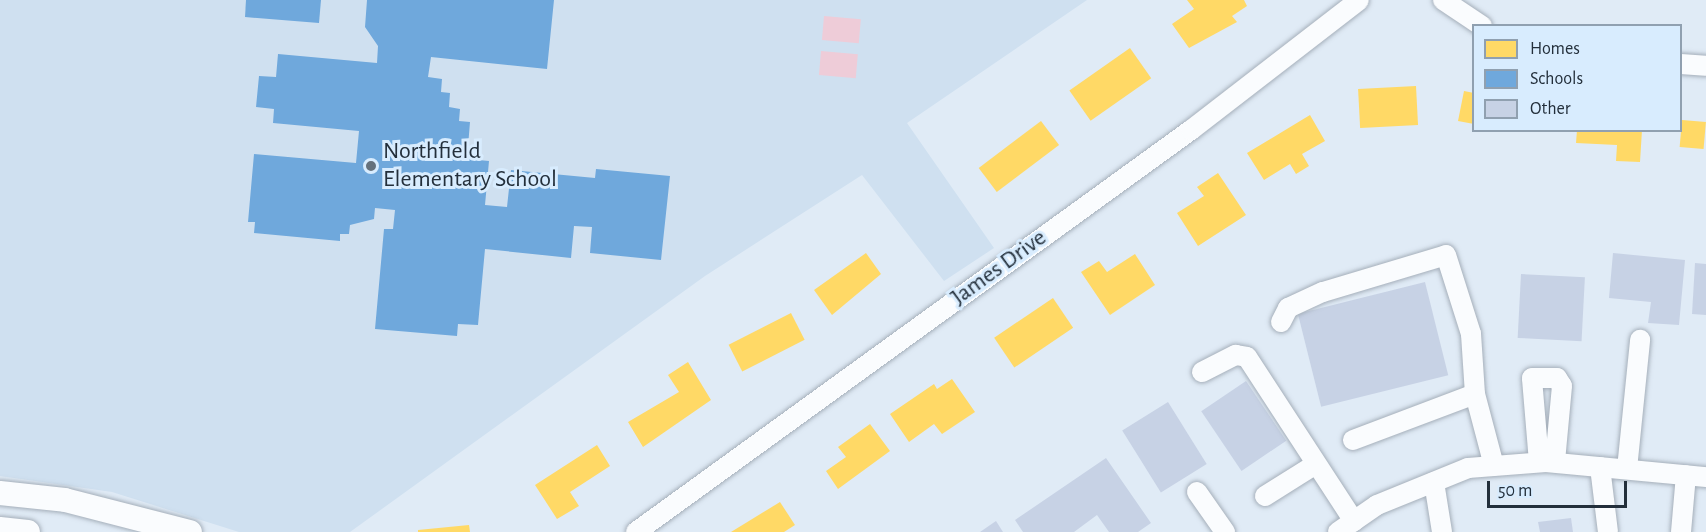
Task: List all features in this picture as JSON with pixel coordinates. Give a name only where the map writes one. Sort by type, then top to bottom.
[{"type":"main road","points":[[0,493],[65,501],[190,532]]},
{"type":"main road","points":[[0,529],[28,532]]},
{"type":"street","name":"James Drive","points":[[636,532],[1191,130],[1359,0]]},
{"type":"street","points":[[1443,0],[1479,24]]},
{"type":"street","points":[[1682,64],[1706,66]]},
{"type":"street","points":[[1281,322],[1288,308],[1323,292],[1446,255],[1471,334],[1475,394],[1494,466]]},
{"type":"street","points":[[1627,470],[1640,340]]},
{"type":"street","points":[[1202,372],[1236,355],[1247,357],[1354,521]]},
{"type":"street","points":[[1353,440],[1475,394]]},
{"type":"street","points":[[1338,532],[1354,521],[1468,468],[1547,462],[1696,476],[1681,532]]},
{"type":"street","points":[[1265,496],[1316,465]]},
{"type":"street","points":[[1600,467],[1608,532]]},
{"type":"street","points":[[1434,482],[1442,532]]},
{"type":"street","points":[[1197,492],[1225,532]]},
{"type":"shaded area","points":[[0,0],[1087,0],[907,123],[994,248],[944,281],[862,175],[705,276],[350,532],[239,532],[112,492],[0,476]]},
{"type":"shaded area","points":[[824,16],[861,19],[859,43],[822,40]]},
{"type":"shaded area","points":[[821,51],[858,54],[856,78],[819,75]]},
{"type":"building: Homes","points":[[1187,0],[1244,0],[1247,6],[1232,16],[1237,22],[1189,48],[1172,24],[1194,9]]},
{"type":"building: Homes","points":[[1130,48],[1151,78],[1091,121],[1069,90]]},
{"type":"building: Homes","points":[[1416,86],[1418,125],[1360,128],[1358,89]]},
{"type":"building: Homes","points":[[1464,91],[1472,93],[1472,124],[1458,121]]},
{"type":"building: Homes","points":[[1310,115],[1325,141],[1302,154],[1309,166],[1296,174],[1290,164],[1264,180],[1247,153]]},
{"type":"building: Homes","points":[[1682,120],[1706,122],[1704,149],[1680,147]]},
{"type":"building: Homes","points":[[1041,121],[1059,145],[997,192],[979,168]]},
{"type":"building: Homes","points":[[1577,132],[1642,132],[1640,162],[1616,161],[1617,145],[1576,143]]},
{"type":"building: Homes","points":[[1218,173],[1246,215],[1198,246],[1177,213],[1204,196],[1197,187]]},
{"type":"building: Homes","points":[[866,253],[881,274],[832,315],[814,290]]},
{"type":"building: Homes","points":[[1135,254],[1155,285],[1110,315],[1081,272],[1099,261],[1107,272]]},
{"type":"building: Homes","points":[[1053,298],[1073,328],[1014,368],[994,338]]},
{"type":"building: Homes","points":[[791,313],[805,340],[742,372],[729,345]]},
{"type":"building: Homes","points":[[688,362],[711,400],[643,447],[628,422],[679,392],[668,375]]},
{"type":"building: Homes","points":[[952,379],[975,412],[942,434],[934,424],[909,442],[890,414],[934,384],[937,389]]},
{"type":"building: Homes","points":[[870,424],[890,451],[838,489],[826,471],[846,457],[838,447]]},
{"type":"building: Homes","points":[[597,445],[610,466],[570,492],[579,506],[557,519],[535,485]]},
{"type":"building: Homes","points":[[780,502],[795,525],[784,532],[731,532]]},
{"type":"building: Homes","points":[[469,525],[470,532],[418,532],[418,530]]},
{"type":"building: Schools","points":[[246,0],[321,0],[319,23],[245,17]]},
{"type":"building: Schools","name":"Northfield Elementary School","points":[[367,0],[554,0],[547,69],[431,57],[428,77],[442,79],[441,92],[450,93],[449,107],[460,109],[459,121],[470,122],[467,159],[489,161],[485,205],[507,207],[511,170],[595,178],[596,169],[670,176],[661,260],[590,253],[592,227],[574,226],[571,258],[485,249],[478,325],[458,324],[457,336],[375,329],[384,229],[393,229],[395,210],[375,208],[374,219],[350,225],[349,234],[340,234],[340,241],[254,233],[255,222],[248,222],[254,154],[356,163],[359,131],[273,123],[274,109],[256,107],[259,76],[276,77],[278,54],[377,63],[378,46],[365,27]]},
{"type":"building: Other","points":[[1613,253],[1685,260],[1679,325],[1648,323],[1651,302],[1609,298]]},
{"type":"building: Other","points":[[1695,263],[1706,264],[1706,315],[1692,314]]},
{"type":"building: Other","points":[[1521,274],[1585,277],[1582,341],[1518,338]]},
{"type":"building: Other","points":[[1425,282],[1448,375],[1321,407],[1298,314]]},
{"type":"building: Other","points":[[1246,381],[1286,441],[1241,471],[1201,411]]},
{"type":"building: Other","points":[[1168,402],[1207,464],[1161,493],[1122,431]]},
{"type":"building: Other","points":[[1106,458],[1151,523],[1138,532],[1109,532],[1097,515],[1074,532],[1023,532],[1015,520]]},
{"type":"building: Other","points":[[1571,518],[1573,532],[1540,532],[1538,522]]},
{"type":"building: Other","points":[[996,521],[1003,532],[980,532]]},
{"type":"place","name":"Northfield Elementary School","points":[[371,166]]}]
